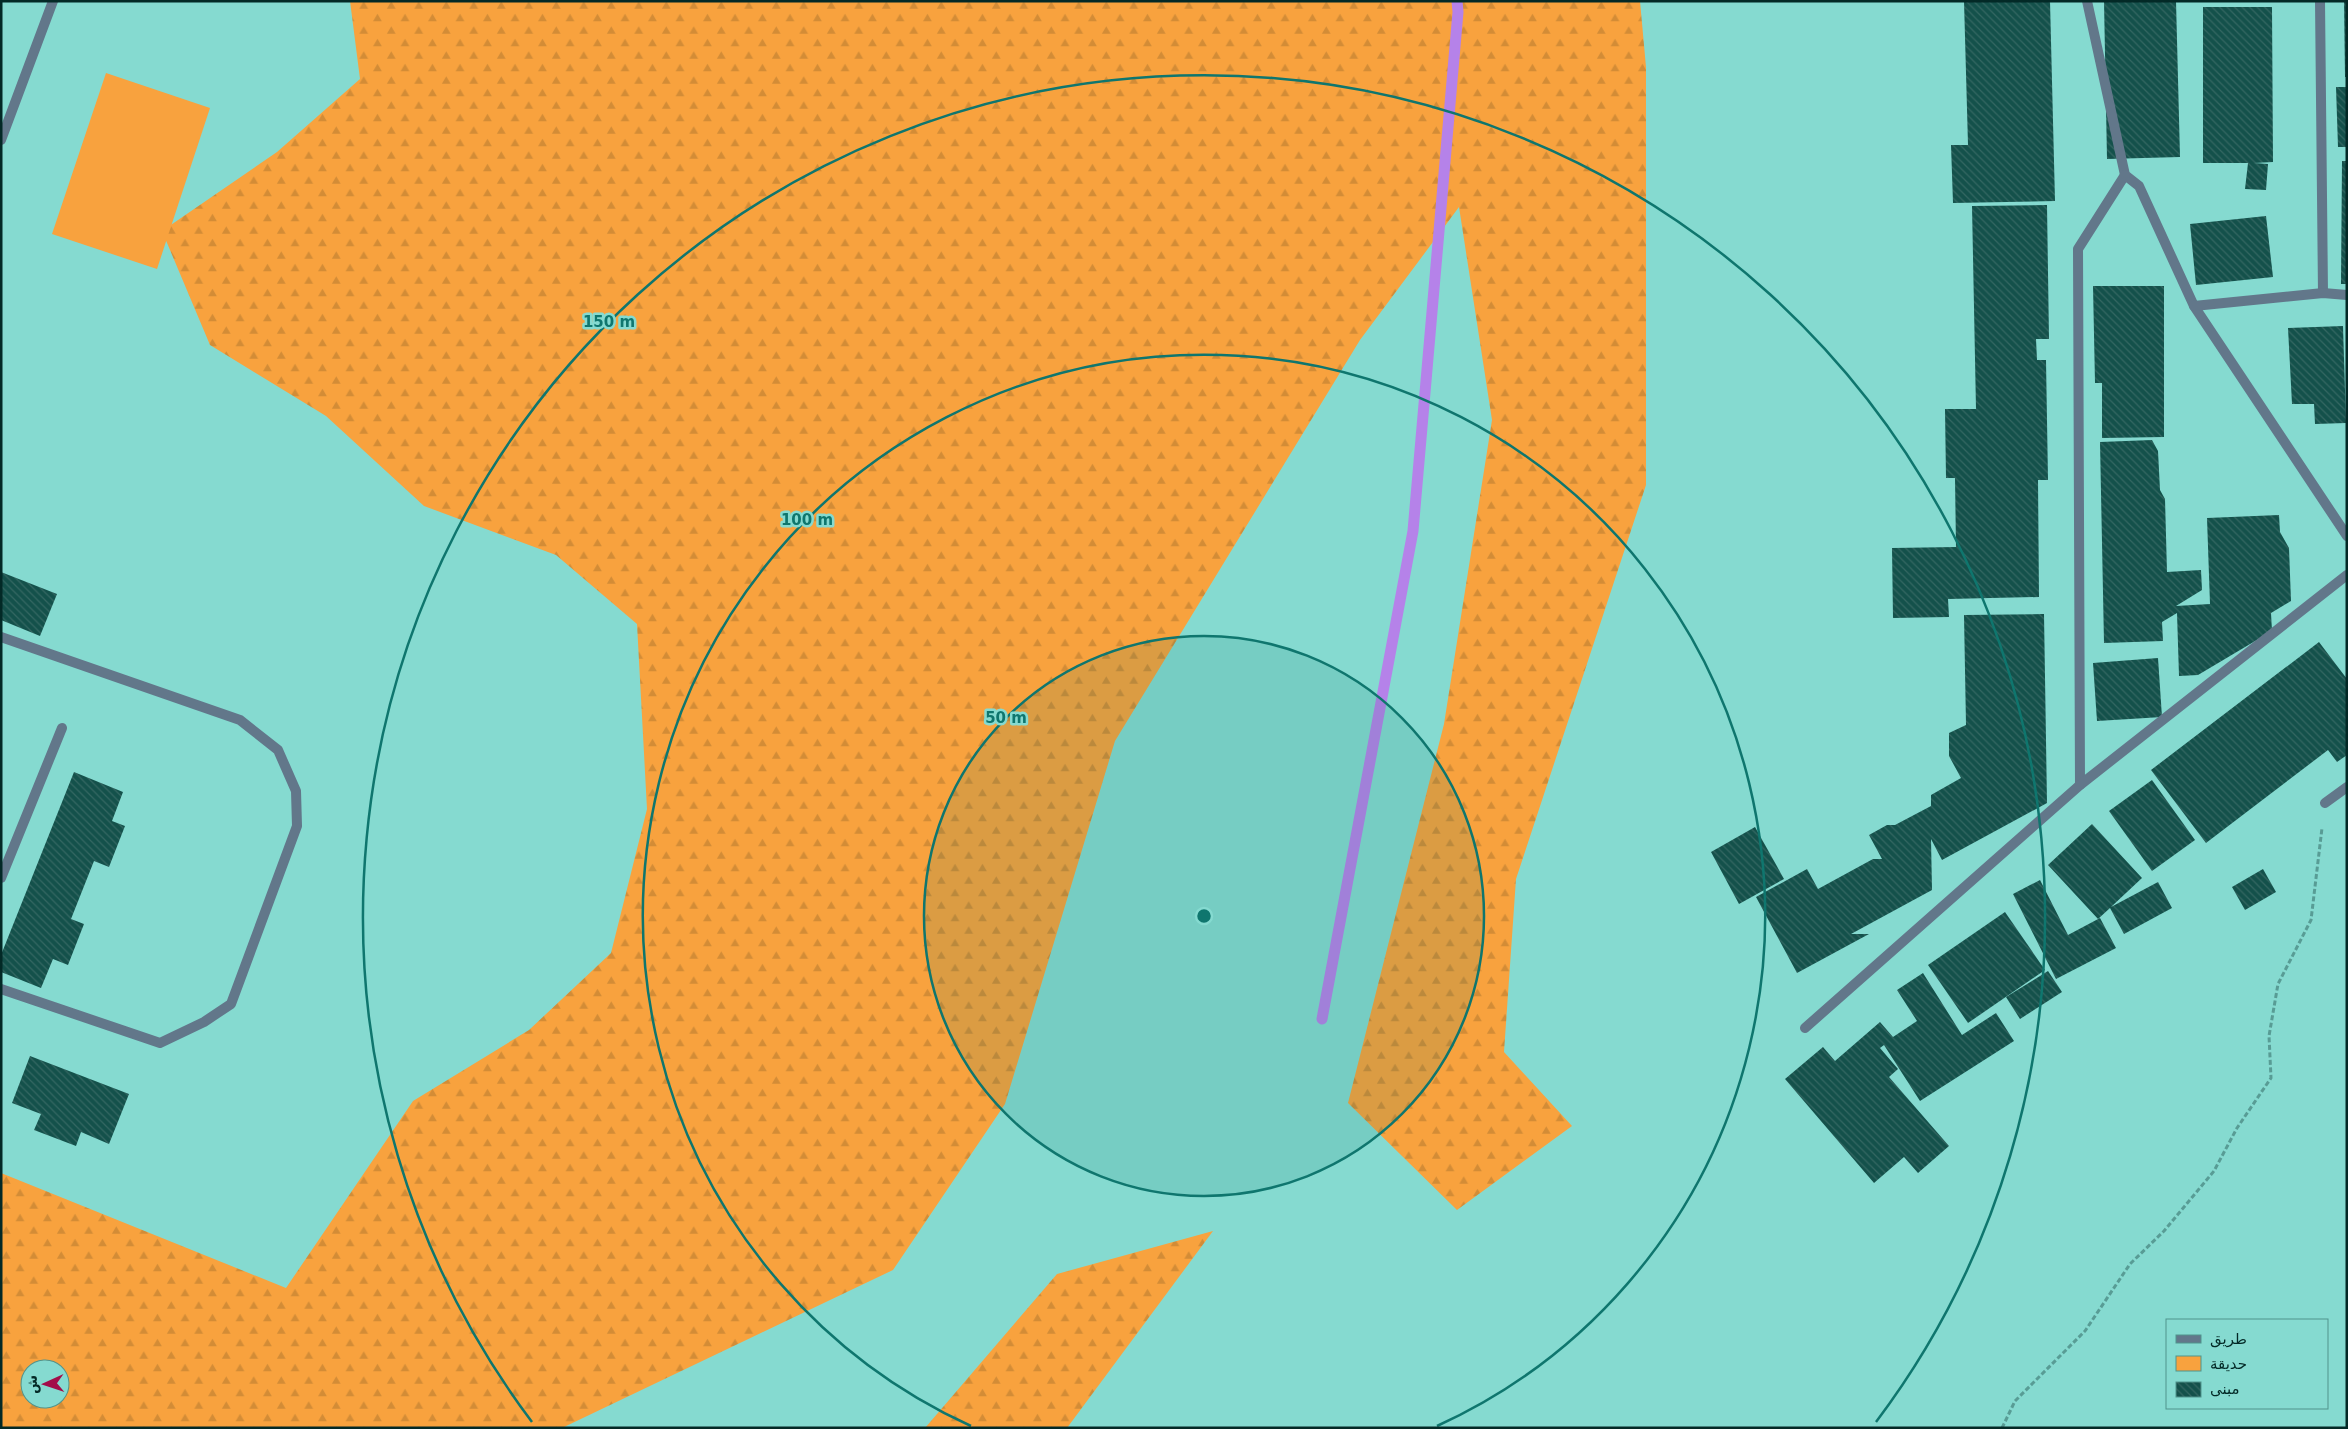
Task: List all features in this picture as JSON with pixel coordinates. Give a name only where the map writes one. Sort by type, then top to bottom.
[{"type":"street","points":[[1,140],[53,1]]},
{"type":"street","points":[[2087,1],[2125,175],[2139,186],[2194,306],[2347,536]]},
{"type":"street","points":[[2320,1],[2323,293]]},
{"type":"street","points":[[2080,785],[2078,250],[2125,175]]},
{"type":"street","points":[[2194,306],[2323,293],[2347,295]]},
{"type":"street","points":[[1805,1028],[2080,785],[2347,575]]},
{"type":"street","points":[[1,637],[240,720],[278,750],[296,791],[296,826],[231,1004],[204,1022],[160,1043],[1,988]]},
{"type":"street","points":[[1,878],[62,728]]},
{"type":"street","points":[[2325,803],[2347,787]]},
{"type":"path","points":[[2002,1428],[2015,1401],[2085,1331],[2130,1264],[2164,1231],[2214,1171],[2237,1128],[2272,1078],[2269,1036],[2278,984],[2311,920],[2325,803]]},
{"type":"green space","points":[[350,1],[1640,1],[1646,67],[1646,485],[1516,879],[1504,1052],[1572,1126],[1457,1210],[1348,1103],[1444,724],[1492,420],[1459,207],[1360,340],[1115,741],[1005,1104],[893,1270],[562,1428],[1,1428],[1,1173],[286,1288],[413,1101],[529,1030],[611,953],[647,809],[637,624],[556,555],[424,506],[326,416],[210,345],[162,231],[277,152],[360,79]]},
{"type":"green space","points":[[106,73],[210,108],[157,269],[52,234]]},
{"type":"green space","points":[[1213,1231],[1067,1428],[925,1428],[1057,1274]]},
{"type":"building","points":[[1964,1],[2050,1],[2055,201],[1953,203],[1951,145],[1968,145]]},
{"type":"building","points":[[2104,1],[2176,1],[2180,157],[2107,159]]},
{"type":"building","points":[[2344,1],[2347,1],[2347,77],[2345,77]]},
{"type":"building","points":[[2203,7],[2272,7],[2273,162],[2254,163],[2268,164],[2266,190],[2245,189],[2248,163],[2203,163]]},
{"type":"building","points":[[2336,87],[2347,87],[2347,147],[2338,147]]},
{"type":"building","points":[[2342,161],[2347,161],[2347,284],[2341,284]]},
{"type":"building","points":[[2047,205],[2049,339],[2036,339],[2037,360],[2046,360],[2048,480],[2038,480],[2039,597],[1948,599],[1949,617],[1893,618],[1892,548],[1956,547],[1955,478],[1946,478],[1945,409],[1976,409],[1972,206]]},
{"type":"building","points":[[2266,216],[2273,277],[2196,285],[2190,224]]},
{"type":"building","points":[[2093,286],[2164,286],[2164,437],[2102,438],[2102,383],[2095,383]]},
{"type":"building","points":[[2343,326],[2346,423],[2315,424],[2314,404],[2292,404],[2288,328]]},
{"type":"building","points":[[2152,440],[2158,451],[2160,490],[2165,499],[2167,572],[2201,570],[2202,590],[2176,606],[2210,604],[2207,518],[2279,515],[2280,532],[2289,548],[2291,601],[2271,613],[2272,631],[2198,675],[2179,676],[2177,613],[2162,622],[2163,641],[2104,643],[2100,442]]},
{"type":"building","points":[[1,572],[57,594],[40,636],[1,620]]},
{"type":"building","points":[[2044,614],[2047,803],[1942,860],[1931,839],[1932,890],[1851,934],[1869,934],[1797,973],[1756,897],[1807,869],[1818,889],[1873,859],[1882,859],[1869,835],[1887,825],[1895,825],[1931,806],[1931,795],[1961,778],[1949,756],[1949,733],[1966,725],[1964,615]]},
{"type":"building","points":[[2319,642],[2347,679],[2347,755],[2337,762],[2328,750],[2206,843],[2151,770]]},
{"type":"building","points":[[2158,658],[2162,717],[2097,721],[2093,663]]},
{"type":"building","points":[[74,772],[123,792],[112,821],[125,826],[109,867],[94,861],[71,919],[84,924],[68,965],[53,959],[41,988],[1,972],[1,955]]},
{"type":"building","points":[[2152,780],[2195,840],[2152,871],[2109,811]]},
{"type":"building","points":[[2092,824],[2142,878],[2111,907],[2158,882],[2172,908],[2124,934],[2110,908],[2098,919],[2048,865]]},
{"type":"building","points":[[1755,827],[1784,879],[1739,904],[1711,852]]},
{"type":"building","points":[[2263,869],[2276,892],[2245,910],[2232,887]]},
{"type":"building","points":[[2040,880],[2068,935],[2100,918],[2116,948],[2056,979],[2013,894]]},
{"type":"building","points":[[2005,912],[2045,970],[1968,1023],[1928,965]]},
{"type":"building","points":[[2048,971],[2062,992],[2020,1019],[2006,997]]},
{"type":"building","points":[[1923,973],[1962,1035],[1996,1013],[2014,1041],[1920,1101],[1884,1045],[1880,1048],[1898,1069],[1889,1077],[1949,1146],[1918,1173],[1904,1157],[1874,1183],[1785,1079],[1823,1047],[1835,1061],[1880,1022],[1893,1037],[1917,1021],[1897,990]]},
{"type":"building","points":[[30,1056],[129,1094],[109,1144],[81,1132],[76,1146],[34,1130],[41,1114],[12,1103]]},
{"type":"waterway","points":[[1322,1019],[1413,531],[1458,12],[1457,1]]}]
